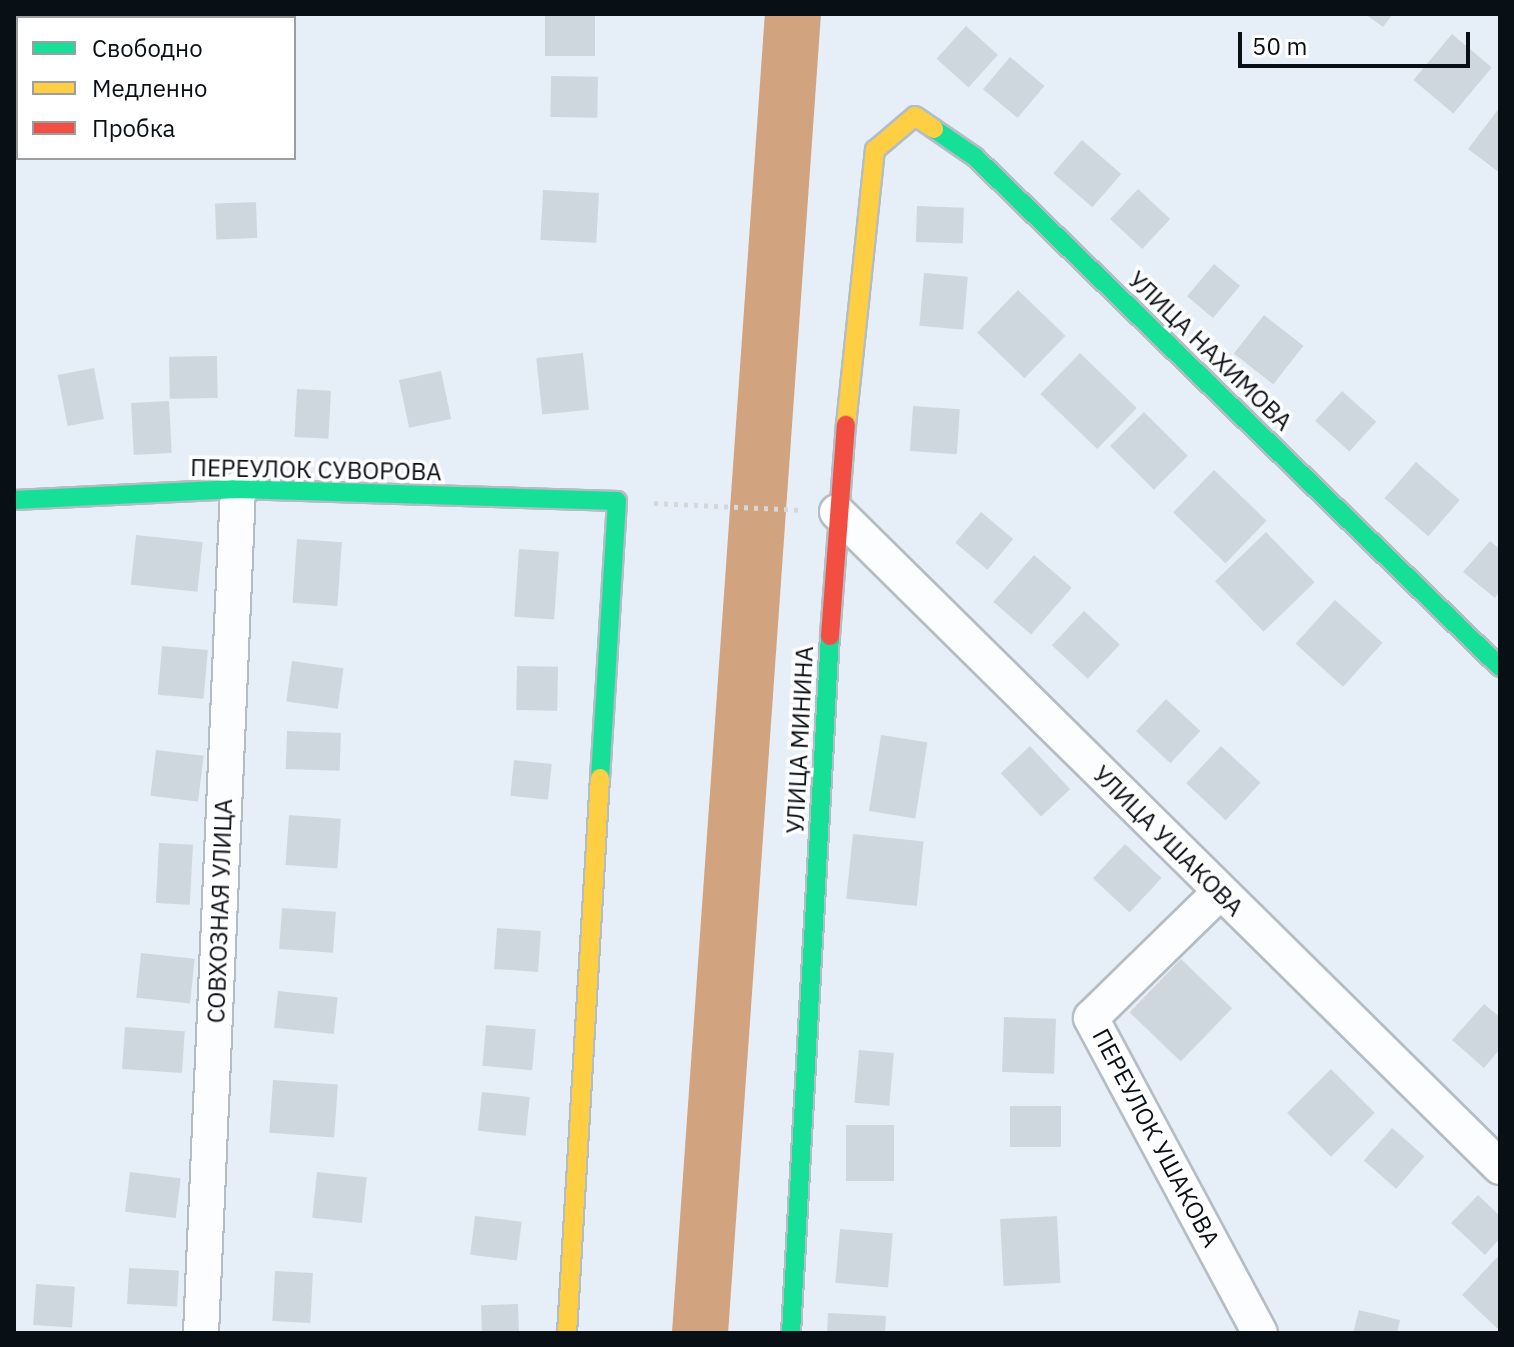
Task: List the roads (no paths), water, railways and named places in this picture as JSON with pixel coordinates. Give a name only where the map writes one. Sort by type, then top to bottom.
[{"type":"street","name":"УЛИЦА НАХИМОВА","points":[[875,150],[915,116],[975,157],[1500,667]]},
{"type":"street","name":"УЛИЦА МИНИНА","points":[[791,1333],[837,512],[875,150]]},
{"type":"street","name":"ПЕРЕУЛОК СУВОРОВА","points":[[14,500],[238,489],[617,501],[567,1333]]},
{"type":"street","name":"СОВХОЗНАЯ УЛИЦА","points":[[201,1333],[238,489]]},
{"type":"street","name":"УЛИЦА УШАКОВА","points":[[837,512],[1500,1167]]},
{"type":"street","name":"ПЕРЕУЛОК УШАКОВА","points":[[1220,892],[1091,1018],[1260,1333]]},
{"type":"waterway","points":[[700,1333],[793,14]]}]
